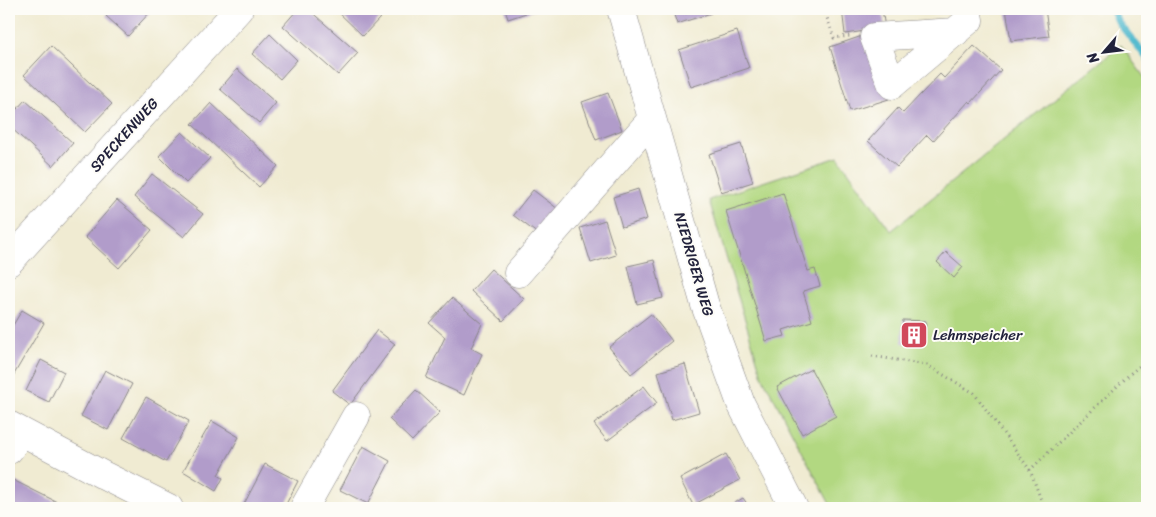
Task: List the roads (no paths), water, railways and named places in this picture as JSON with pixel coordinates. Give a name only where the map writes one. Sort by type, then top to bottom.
[{"type":"street","name":"SPECKENWEG","points":[[9,262],[239,9]]},
{"type":"street","name":"NIEDRIGER WEG","points":[[621,9],[705,305],[741,404],[794,508]]},
{"type":"street","points":[[961,20],[892,85],[874,37],[961,20]]},
{"type":"street","points":[[518,273],[652,119]]},
{"type":"street","points":[[304,508],[356,416]]},
{"type":"street","points":[[13,435],[169,508]]},
{"type":"waterway","points":[[1112,9],[1119,23],[1147,58]]},
{"type":"place","name":"Lehmspeicher","points":[[914,335]]}]
